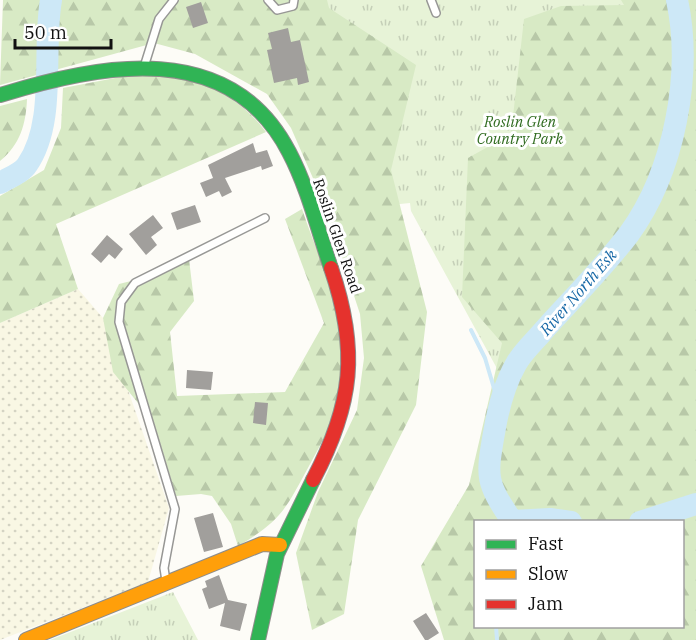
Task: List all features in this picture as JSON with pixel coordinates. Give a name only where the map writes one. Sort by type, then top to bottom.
[{"type":"main road","name":"Roslin Glen Road","points":[[2,95],[85,72],[144,67],[180,70],[211,80],[248,99],[269,122],[288,150],[313,213],[348,320],[351,366],[348,392],[335,432],[280,545],[258,640]]},
{"type":"main road","points":[[26,640],[262,544],[280,545]]},
{"type":"lane","points":[[144,67],[159,19],[174,0]]},
{"type":"lane","points":[[268,0],[277,10],[293,6],[294,0]]},
{"type":"lane","points":[[431,0],[436,13]]},
{"type":"lane","points":[[166,584],[164,568],[175,509],[119,322],[121,302],[135,283],[265,218]]},
{"type":"shaded area","points":[[78,289],[103,318],[169,508],[148,582],[0,640],[0,323]]},
{"type":"green space","points":[[3,0],[327,0],[329,8],[416,65],[391,170],[427,312],[416,405],[358,520],[344,614],[312,630],[296,553],[318,492],[357,410],[364,358],[360,314],[323,201],[291,128],[267,94],[195,54],[154,43],[0,85]]},
{"type":"green space","name":"Roslin Glen Country Park","points":[[256,0],[669,0],[500,374],[411,211],[410,203],[390,205]]},
{"type":"green space","points":[[621,0],[696,0],[696,640],[444,640],[421,566],[469,485],[502,343],[462,297],[468,158],[511,134],[524,19],[561,6],[624,5]]},
{"type":"green space","points":[[136,74],[192,81],[224,94],[239,104],[266,132],[56,224],[78,289],[0,323],[0,196],[44,170],[61,128],[63,88]]},
{"type":"green space","points":[[27,99],[21,133],[13,148],[0,161],[0,106]]},
{"type":"green space","points":[[302,209],[334,298],[339,321],[344,368],[341,391],[328,430],[288,504],[264,529],[238,546],[231,524],[212,496],[201,494],[176,496],[154,423],[113,372],[103,318],[119,284],[155,275],[189,259],[194,301],[170,332],[177,396],[285,392],[324,323],[285,219]]},
{"type":"green space","points":[[173,592],[198,640],[50,640]]},
{"type":"building","points":[[201,2],[208,23],[193,28],[186,7]]},
{"type":"building","points":[[288,28],[291,42],[300,40],[309,82],[298,85],[297,78],[274,83],[267,50],[272,49],[268,33]]},
{"type":"building","points":[[253,143],[256,153],[267,150],[273,166],[262,170],[261,166],[225,178],[232,192],[222,197],[219,191],[206,197],[200,183],[213,178],[208,165]]},
{"type":"building","points":[[195,205],[201,222],[177,230],[171,213]]},
{"type":"building","points":[[153,215],[163,228],[151,237],[157,245],[146,255],[129,234]]},
{"type":"building","points":[[107,235],[123,249],[115,259],[109,254],[101,263],[91,254]]},
{"type":"building","points":[[187,370],[213,372],[211,390],[186,388]]},
{"type":"building","points":[[255,402],[268,403],[266,425],[253,423]]},
{"type":"building","points":[[213,513],[223,547],[204,552],[194,518]]},
{"type":"building","points":[[219,575],[228,600],[247,604],[240,631],[220,626],[225,603],[209,609],[202,589],[207,587],[205,581]]},
{"type":"building","points":[[426,613],[439,633],[428,640],[425,640],[413,621]]},
{"type":"waterway","name":"River North Esk","points":[[0,183],[25,168],[36,148],[42,128],[47,86],[51,0]]},
{"type":"waterway","name":"River North Esk","points":[[511,520],[497,497],[489,470],[496,424],[505,389],[519,359],[629,234],[658,182],[676,122],[681,90],[683,59],[677,0]]},
{"type":"waterway","points":[[471,330],[485,358],[499,405]]},
{"type":"waterway","name":"River North Esk","points":[[646,520],[696,504]]},
{"type":"waterway","name":"River North Esk","points":[[531,520],[557,520]]},
{"type":"waterway","points":[[496,628],[497,640]]},
{"type":"traffic: fast","points":[[0,95],[79,75],[120,69],[160,69],[198,76],[233,91],[264,116],[289,152],[307,195],[331,268]]},
{"type":"traffic: fast","points":[[258,640],[277,554],[313,480]]},
{"type":"traffic: slow","points":[[26,640],[262,544],[280,545]]},
{"type":"traffic: jam","points":[[313,480],[337,426],[348,376],[346,325],[331,268]]}]
